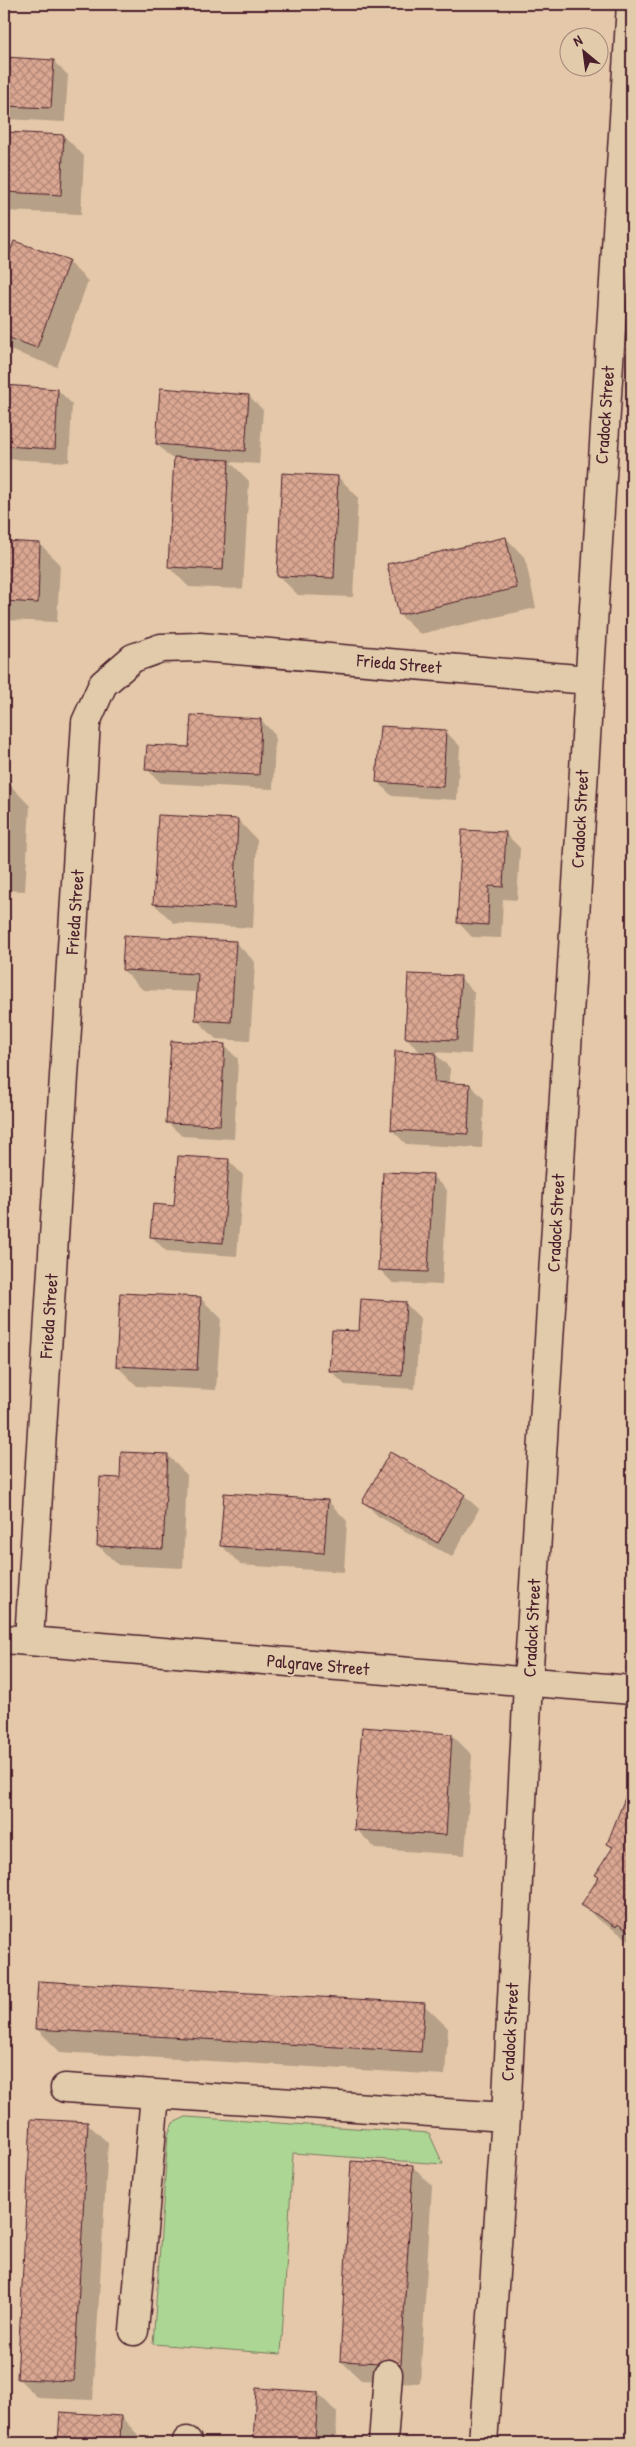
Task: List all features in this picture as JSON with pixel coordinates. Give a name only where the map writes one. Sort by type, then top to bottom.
[{"type":"street","name":"Cradock Street","points":[[483,2443],[506,2117],[528,1683],[631,4]]},
{"type":"street","name":"Frieda Street","points":[[16,1640],[86,722],[103,684],[134,658],[161,648],[200,647],[589,680]]},
{"type":"street","name":"Palgrave Street","points":[[16,1640],[632,1690]]},
{"type":"street","points":[[64,2088],[506,2117]]},
{"type":"street","points":[[134,2331],[155,2095]]},
{"type":"street","points":[[383,2443],[388,2374]]},
{"type":"green space","points":[[186,2117],[429,2133],[443,2164],[293,2153],[281,2354],[153,2344],[168,2135],[173,2123]]},
{"type":"building","points":[[4,57],[54,60],[51,108],[4,106]]},
{"type":"building","points":[[4,132],[64,135],[61,195],[4,192]]},
{"type":"building","points":[[14,241],[69,260],[37,348],[4,336],[4,269]]},
{"type":"building","points":[[4,385],[58,389],[55,449],[4,446]]},
{"type":"building","points":[[160,388],[249,395],[245,451],[156,444]]},
{"type":"building","points":[[174,457],[229,460],[223,570],[168,567]]},
{"type":"building","points":[[282,473],[338,476],[334,578],[277,576]]},
{"type":"building","points":[[506,537],[517,588],[399,615],[387,564]]},
{"type":"building","points":[[4,541],[40,543],[38,603],[4,601]]},
{"type":"building","points":[[191,715],[261,719],[259,775],[145,770],[147,745],[189,747]]},
{"type":"building","points":[[380,726],[446,730],[443,787],[376,782]]},
{"type":"building","points":[[4,785],[11,785],[6,872],[4,872]]},
{"type":"building","points":[[158,815],[238,819],[234,908],[153,904]]},
{"type":"building","points":[[462,830],[506,832],[503,887],[489,886],[488,925],[457,923]]},
{"type":"building","points":[[124,935],[236,941],[231,1022],[195,1020],[198,974],[122,970]]},
{"type":"building","points":[[408,974],[461,976],[457,1040],[405,1038]]},
{"type":"building","points":[[171,1041],[225,1044],[220,1125],[166,1123]]},
{"type":"building","points":[[395,1051],[436,1053],[434,1082],[470,1084],[468,1134],[391,1130]]},
{"type":"building","points":[[178,1156],[229,1159],[223,1243],[150,1237],[153,1204],[174,1206]]},
{"type":"building","points":[[383,1172],[433,1174],[428,1272],[378,1270]]},
{"type":"building","points":[[120,1293],[201,1297],[197,1370],[116,1366]]},
{"type":"building","points":[[361,1299],[406,1302],[402,1376],[329,1371],[332,1330],[359,1331]]},
{"type":"building","points":[[121,1452],[168,1454],[163,1549],[97,1546],[100,1477],[120,1478]]},
{"type":"building","points":[[390,1452],[465,1494],[438,1543],[362,1502]]},
{"type":"building","points":[[224,1493],[328,1500],[324,1553],[220,1546]]},
{"type":"building","points":[[362,1727],[452,1734],[446,1835],[354,1830]]},
{"type":"building","points":[[630,1785],[632,1786],[631,1933],[618,1924],[616,1927],[581,1905],[599,1877],[595,1875],[613,1847],[607,1844]]},
{"type":"building","points":[[38,1981],[425,2003],[421,2052],[35,2029]]},
{"type":"building","points":[[31,2119],[88,2122],[74,2381],[17,2379]]},
{"type":"building","points":[[351,2161],[413,2165],[401,2364],[340,2361]]},
{"type":"building","points":[[256,2388],[318,2392],[315,2443],[253,2443]]},
{"type":"building","points":[[60,2412],[121,2416],[120,2443],[58,2443]]}]
